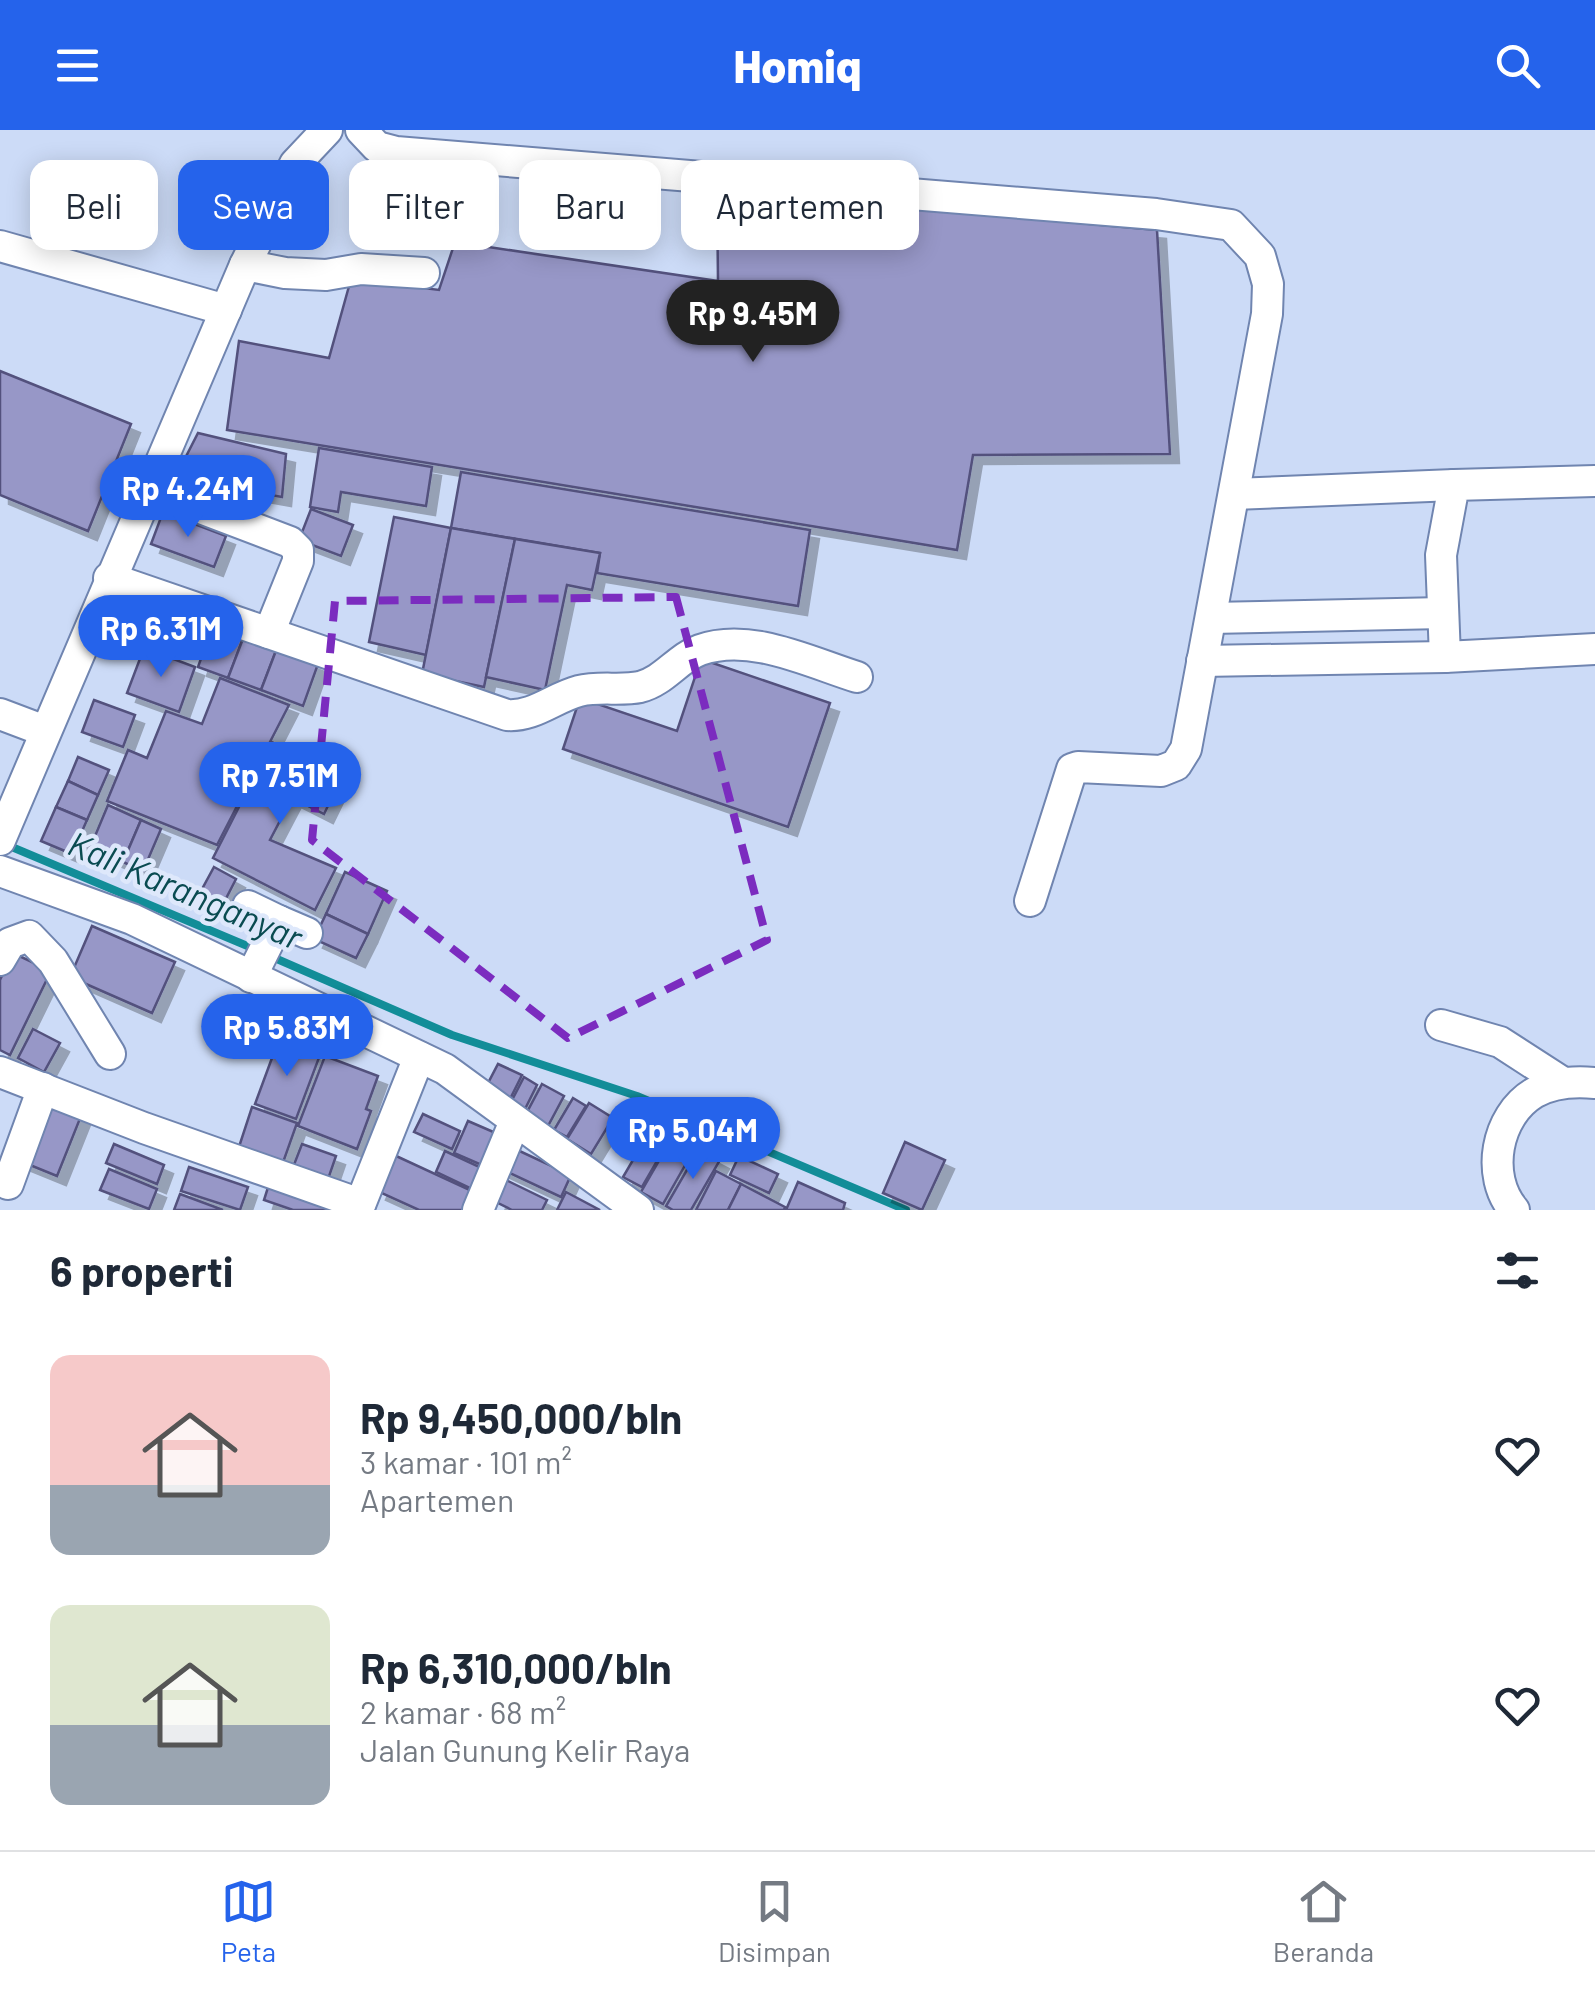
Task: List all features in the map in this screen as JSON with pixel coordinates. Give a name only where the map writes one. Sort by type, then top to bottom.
[{"type":"street","points":[[4,831],[245,265],[295,164],[327,130]]},
{"type":"street","points":[[361,130],[377,147],[396,152],[1136,213],[1232,225],[1260,256],[1268,284],[1267,314],[1186,750],[1176,764],[1162,771],[1078,766],[1069,774],[1030,901]]},
{"type":"street","points":[[0,246],[226,310]]},
{"type":"street","points":[[245,265],[285,274],[326,275],[361,270],[424,273]]},
{"type":"street","points":[[1234,494],[1595,481]]},
{"type":"street","points":[[1445,657],[1441,554],[1454,485]]},
{"type":"street","points":[[148,488],[290,542],[298,550],[298,561],[269,633]]},
{"type":"street","points":[[109,578],[507,714],[524,716],[561,696],[584,690],[640,687],[694,652],[710,647],[755,646],[858,677]]},
{"type":"street","points":[[1211,618],[1443,613]]},
{"type":"street","points":[[1202,661],[1445,657],[1595,649]]},
{"type":"street","points":[[0,714],[45,731]]},
{"type":"street","points":[[0,871],[132,920],[272,948]]},
{"type":"street","points":[[248,906],[272,948],[419,1057],[445,1069],[516,1120],[624,1206]]},
{"type":"street","points":[[0,960],[10,943],[28,936],[53,961],[110,1054]]},
{"type":"street","points":[[1440,1025],[1500,1042],[1562,1082]]},
{"type":"street","points":[[0,1072],[359,1207],[419,1057]]},
{"type":"street","points":[[1514,1210],[1498,1176],[1498,1144],[1511,1115],[1533,1094],[1562,1082],[1595,1081]]},
{"type":"street","points":[[8,1184],[43,1088]]},
{"type":"street","points":[[478,1210],[516,1120]]},
{"type":"highlighted area","points":[[676,597],[767,940],[568,1038],[312,840],[335,601]]},
{"type":"building","points":[[919,209],[1157,230],[1170,454],[973,455],[957,550],[227,430],[239,341],[329,358],[351,279],[439,290],[452,250],[499,249],[718,281],[718,250],[919,250]]},
{"type":"building","points":[[0,371],[131,424],[88,531],[0,495]]},
{"type":"building","points":[[198,433],[286,454],[282,497],[175,478]]},
{"type":"building","points":[[319,448],[432,467],[426,506],[341,492],[338,512],[310,507]]},
{"type":"building","points":[[461,472],[810,530],[798,606],[597,573],[600,553],[451,528]]},
{"type":"building","points":[[311,509],[353,525],[341,556],[299,540]]},
{"type":"building","points":[[163,512],[226,536],[214,567],[151,544]]},
{"type":"building","points":[[394,517],[451,528],[426,655],[369,642]]},
{"type":"building","points":[[451,528],[515,539],[484,687],[422,674]]},
{"type":"building","points":[[515,539],[600,553],[592,590],[567,585],[545,690],[486,677]]},
{"type":"building","points":[[213,625],[244,636],[228,678],[198,667]]},
{"type":"building","points":[[244,636],[277,648],[261,690],[228,678]]},
{"type":"building","points":[[144,648],[195,667],[179,712],[127,693]]},
{"type":"building","points":[[277,648],[318,664],[303,706],[261,690]]},
{"type":"building","points":[[701,659],[830,703],[788,827],[563,749],[580,698],[677,731]]},
{"type":"building","points":[[220,678],[289,705],[217,845],[107,801],[128,750],[147,758],[166,711],[202,724]]},
{"type":"building","points":[[94,700],[135,715],[123,747],[82,732]]},
{"type":"building","points":[[272,742],[342,777],[324,814],[292,798],[270,840],[336,868],[315,910],[213,858]]},
{"type":"building","points":[[78,757],[109,770],[98,795],[68,781]]},
{"type":"building","points":[[68,781],[98,795],[87,820],[56,807]]},
{"type":"building","points":[[108,805],[141,820],[123,862],[90,848]]},
{"type":"building","points":[[56,807],[87,820],[72,854],[41,841]]},
{"type":"building","points":[[141,820],[161,829],[143,871],[123,862]]},
{"type":"building","points":[[214,867],[236,879],[218,914],[195,902]]},
{"type":"building","points":[[345,872],[387,891],[368,934],[326,914]]},
{"type":"building","points":[[326,914],[368,934],[356,958],[314,939]]},
{"type":"building","points":[[92,926],[175,962],[152,1013],[70,977]]},
{"type":"building","points":[[13,953],[51,971],[10,1055],[0,1050],[0,980]]},
{"type":"building","points":[[33,1029],[60,1043],[44,1072],[18,1058]]},
{"type":"building","points":[[279,1039],[320,1055],[296,1119],[255,1104]]},
{"type":"building","points":[[325,1056],[378,1076],[357,1149],[298,1126]]},
{"type":"building","points":[[498,1064],[522,1075],[510,1099],[486,1087]]},
{"type":"building","points":[[524,1077],[537,1085],[524,1111],[510,1104]]},
{"type":"building","points":[[542,1084],[564,1096],[548,1126],[526,1114]]},
{"type":"building","points":[[573,1098],[586,1106],[567,1137],[554,1130]]},
{"type":"building","points":[[43,1101],[81,1116],[57,1176],[20,1161]]},
{"type":"building","points":[[589,1103],[613,1118],[591,1154],[567,1139]]},
{"type":"building","points":[[252,1107],[297,1123],[280,1171],[236,1156]]},
{"type":"building","points":[[423,1114],[460,1131],[452,1149],[414,1132]]},
{"type":"building","points":[[468,1121],[498,1134],[484,1166],[454,1153]]},
{"type":"building","points":[[650,1131],[668,1142],[642,1187],[623,1177]]},
{"type":"building","points":[[675,1133],[696,1146],[663,1204],[641,1192]]},
{"type":"building","points":[[905,1142],[945,1160],[922,1210],[883,1193]]},
{"type":"building","points":[[114,1144],[164,1165],[157,1184],[106,1163]]},
{"type":"building","points":[[302,1144],[336,1156],[325,1188],[290,1175]]},
{"type":"building","points":[[511,1147],[571,1175],[561,1197],[501,1169]]},
{"type":"building","points":[[699,1149],[720,1160],[691,1210],[673,1210],[666,1206]]},
{"type":"building","points":[[445,1151],[486,1170],[476,1191],[436,1172]]},
{"type":"building","points":[[394,1155],[472,1191],[463,1210],[419,1210],[377,1191]]},
{"type":"building","points":[[739,1156],[778,1174],[769,1193],[730,1175]]},
{"type":"building","points":[[189,1167],[248,1187],[240,1210],[181,1191]]},
{"type":"building","points":[[109,1169],[157,1189],[149,1209],[100,1190]]},
{"type":"building","points":[[716,1171],[741,1184],[728,1210],[696,1210]]},
{"type":"building","points":[[506,1180],[547,1200],[542,1210],[512,1210],[496,1202]]},
{"type":"building","points":[[270,1181],[332,1210],[293,1210],[264,1200]]},
{"type":"building","points":[[798,1182],[845,1203],[843,1210],[786,1210]]},
{"type":"building","points":[[741,1184],[785,1207],[784,1210],[728,1210]]},
{"type":"building","points":[[566,1192],[600,1210],[557,1210]]},
{"type":"building","points":[[180,1194],[223,1210],[174,1210]]},
{"type":"waterway","name":"Kali Karanganyar","points":[[7,845],[257,950]]},
{"type":"waterway","name":"Kali Karanganyar","points":[[270,956],[452,1035],[637,1096],[906,1210]]}]
